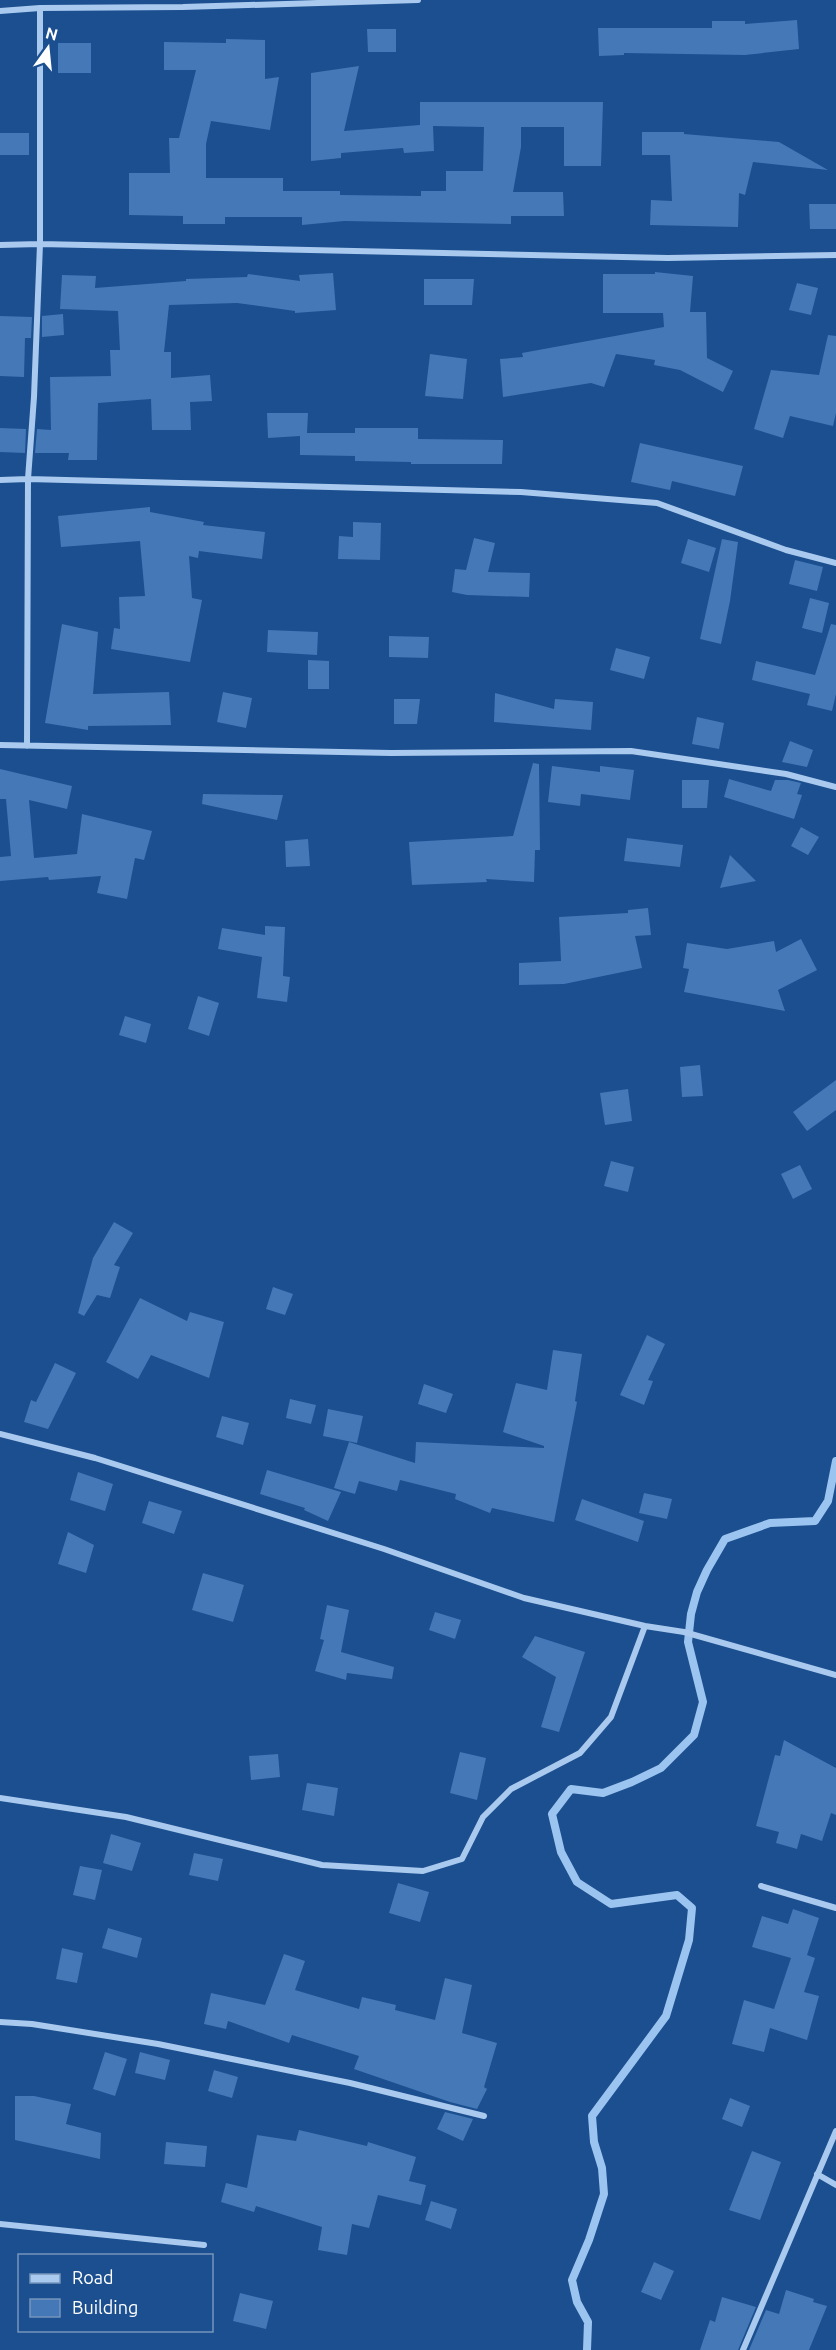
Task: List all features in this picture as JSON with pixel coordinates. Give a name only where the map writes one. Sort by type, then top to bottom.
[{"type":"street","points":[[0,11],[183,3],[418,0]]},
{"type":"street","points":[[27,746],[28,479],[40,243],[40,8]]},
{"type":"street","points":[[0,245],[40,243],[668,258],[836,255]]},
{"type":"street","points":[[0,480],[521,492],[657,503],[786,550],[836,563]]},
{"type":"street","points":[[0,745],[390,753],[631,751],[786,774],[836,787]]},
{"type":"street","points":[[0,1434],[106,1461],[384,1549],[524,1598],[645,1626],[684,1632],[836,1675]]},
{"type":"street","points":[[0,1798],[126,1817],[322,1865],[423,1871],[462,1859],[483,1817],[511,1789],[580,1753],[611,1717],[645,1626]]},
{"type":"street","points":[[761,1886],[836,1908]]},
{"type":"street","points":[[0,2022],[32,2024],[158,2044],[350,2083],[484,2116]]},
{"type":"street","points":[[743,2350],[836,2131]]},
{"type":"street","points":[[818,2174],[836,2185]]},
{"type":"street","points":[[0,2224],[204,2246]]},
{"type":"building","points":[[797,20],[799,49],[745,55],[624,53],[624,55],[599,56],[598,28],[712,28],[712,21],[745,21],[745,24]]},
{"type":"building","points":[[367,29],[396,29],[396,52],[368,52]]},
{"type":"building","points":[[226,39],[265,40],[265,79],[279,77],[270,130],[211,121],[206,144],[206,178],[283,178],[283,191],[340,191],[340,195],[421,196],[421,191],[446,191],[446,171],[483,171],[484,127],[433,126],[434,151],[404,153],[403,148],[341,153],[341,158],[311,161],[311,73],[359,66],[344,131],[420,125],[420,102],[603,102],[601,166],[564,166],[564,127],[521,127],[521,147],[513,192],[563,192],[564,216],[511,216],[511,224],[344,221],[302,225],[302,217],[225,217],[225,224],[183,224],[183,216],[129,215],[129,173],[170,173],[169,138],[179,138],[196,70],[164,70],[164,42],[226,43]]},
{"type":"building","points":[[58,43],[91,43],[91,73],[58,73]]},
{"type":"building","points":[[642,132],[684,132],[684,134],[779,142],[828,170],[753,162],[745,195],[739,193],[738,227],[650,225],[651,200],[672,201],[670,155],[642,155]]},
{"type":"building","points":[[0,133],[29,133],[29,155],[0,155]]},
{"type":"building","points":[[809,204],[836,204],[836,229],[810,229]]},
{"type":"building","points":[[655,272],[693,276],[690,312],[706,312],[707,358],[733,371],[723,392],[680,370],[654,365],[655,360],[616,354],[604,387],[591,383],[503,397],[500,359],[523,357],[522,353],[664,327],[663,313],[603,313],[603,274],[655,274]]},
{"type":"building","points":[[333,273],[336,310],[295,313],[295,311],[237,303],[169,305],[164,352],[171,352],[171,378],[210,375],[212,401],[190,402],[191,430],[152,430],[151,399],[98,403],[97,460],[68,460],[69,453],[35,453],[37,429],[51,430],[50,377],[111,376],[110,350],[120,350],[118,311],[60,309],[62,275],[96,276],[95,288],[186,281],[186,279],[247,277],[248,274],[300,281],[299,275]]},
{"type":"building","points":[[424,279],[474,279],[472,305],[424,305]]},
{"type":"building","points":[[797,283],[818,288],[811,315],[789,310]]},
{"type":"building","points":[[63,314],[64,335],[42,337],[42,316]]},
{"type":"building","points":[[0,316],[32,317],[31,338],[25,338],[24,377],[0,376]]},
{"type":"building","points":[[828,335],[836,336],[836,413],[833,426],[790,416],[783,438],[754,429],[771,370],[819,375]]},
{"type":"building","points":[[430,354],[467,359],[463,399],[425,396]]},
{"type":"building","points":[[267,413],[308,413],[307,433],[355,433],[355,428],[418,428],[418,439],[503,440],[502,464],[411,464],[411,462],[355,461],[355,456],[300,455],[300,436],[268,438]]},
{"type":"building","points":[[0,428],[26,429],[25,453],[0,452]]},
{"type":"building","points":[[640,443],[743,466],[735,496],[672,481],[670,490],[631,482]]},
{"type":"building","points":[[150,507],[150,512],[204,522],[203,525],[265,532],[262,559],[199,551],[198,558],[189,556],[192,598],[202,600],[190,662],[111,649],[114,628],[120,629],[119,597],[145,596],[140,541],[61,547],[58,516]]},
{"type":"building","points":[[353,522],[381,523],[380,560],[338,559],[339,536],[353,537]]},
{"type":"building","points":[[474,538],[495,543],[488,572],[530,573],[529,597],[467,595],[452,592],[455,569],[466,570]]},
{"type":"building","points":[[688,539],[716,548],[709,572],[681,563]]},
{"type":"building","points":[[722,539],[738,542],[730,601],[721,644],[700,639]]},
{"type":"building","points":[[795,560],[823,567],[817,591],[789,584]]},
{"type":"building","points":[[810,598],[829,603],[822,633],[802,628]]},
{"type":"building","points":[[62,624],[98,632],[93,694],[169,692],[171,725],[88,726],[88,730],[45,723]]},
{"type":"building","points":[[831,624],[836,625],[836,694],[832,711],[807,705],[810,694],[752,680],[756,661],[815,675]]},
{"type":"building","points":[[268,630],[318,632],[317,655],[267,652]]},
{"type":"building","points":[[389,636],[429,637],[428,658],[389,657]]},
{"type":"building","points":[[616,648],[650,657],[644,679],[610,670]]},
{"type":"building","points":[[308,660],[329,661],[329,689],[308,689]]},
{"type":"building","points":[[223,692],[252,698],[246,728],[217,722]]},
{"type":"building","points":[[495,693],[554,709],[555,699],[593,702],[591,730],[494,722]]},
{"type":"building","points":[[394,699],[420,699],[417,724],[394,724]]},
{"type":"building","points":[[697,717],[724,723],[719,749],[692,744]]},
{"type":"building","points":[[790,741],[813,750],[807,767],[782,762]]},
{"type":"building","points":[[533,763],[539,764],[540,850],[535,850],[534,882],[486,879],[487,882],[412,885],[409,842],[513,836]]},
{"type":"building","points":[[552,766],[600,772],[600,766],[634,770],[630,800],[581,794],[580,806],[548,802]]},
{"type":"building","points":[[0,769],[72,786],[67,809],[29,800],[34,858],[77,854],[82,814],[152,831],[144,860],[135,858],[127,899],[97,893],[101,876],[0,881],[0,857],[11,856],[6,799],[0,799]]},
{"type":"building","points":[[729,779],[771,791],[775,780],[801,783],[797,794],[802,795],[794,819],[724,797]]},
{"type":"building","points":[[682,780],[709,780],[707,808],[682,808]]},
{"type":"building","points":[[203,794],[283,795],[277,820],[202,804]]},
{"type":"building","points":[[801,827],[819,837],[808,855],[791,846]]},
{"type":"building","points":[[627,838],[683,845],[680,867],[624,861]]},
{"type":"building","points":[[308,839],[310,866],[286,867],[285,841]]},
{"type":"building","points":[[730,855],[756,881],[720,888]]},
{"type":"building","points":[[648,908],[651,935],[635,936],[642,968],[564,984],[519,985],[519,963],[561,961],[559,917],[628,913],[628,910]]},
{"type":"building","points":[[265,926],[285,927],[283,976],[290,977],[287,1002],[257,998],[262,957],[218,949],[222,928],[265,935]]},
{"type":"building","points":[[801,939],[817,970],[778,990],[785,1011],[684,992],[689,969],[683,968],[687,943],[727,949],[774,941],[776,952]]},
{"type":"building","points":[[198,996],[219,1003],[209,1036],[188,1029]]},
{"type":"building","points":[[125,1016],[151,1024],[146,1043],[119,1035]]},
{"type":"building","points":[[700,1065],[703,1096],[682,1097],[680,1067]]},
{"type":"building","points":[[836,1080],[836,1110],[807,1131],[793,1112]]},
{"type":"building","points":[[628,1089],[632,1121],[605,1125],[600,1093]]},
{"type":"building","points":[[611,1161],[634,1167],[628,1192],[604,1186]]},
{"type":"building","points":[[800,1165],[812,1189],[793,1199],[781,1174]]},
{"type":"building","points":[[114,1222],[133,1233],[114,1265],[120,1267],[110,1298],[97,1295],[84,1316],[78,1313],[93,1258]]},
{"type":"building","points":[[273,1287],[293,1294],[285,1315],[266,1309]]},
{"type":"building","points":[[140,1298],[187,1321],[190,1312],[224,1322],[209,1378],[151,1355],[138,1379],[106,1362]]},
{"type":"building","points":[[647,1335],[665,1344],[648,1380],[653,1381],[644,1405],[620,1395]]},
{"type":"building","points":[[553,1350],[582,1354],[575,1401],[577,1402],[554,1522],[492,1508],[490,1513],[455,1499],[456,1494],[400,1480],[397,1491],[359,1481],[355,1494],[334,1488],[349,1442],[415,1463],[416,1442],[544,1448],[544,1446],[503,1432],[516,1383],[547,1390]]},
{"type":"building","points":[[55,1363],[76,1373],[48,1429],[24,1422],[31,1400],[36,1402]]},
{"type":"building","points":[[424,1384],[453,1394],[446,1413],[418,1404]]},
{"type":"building","points":[[290,1399],[316,1405],[311,1424],[286,1418]]},
{"type":"building","points":[[328,1409],[363,1416],[357,1443],[323,1436]]},
{"type":"building","points":[[222,1416],[249,1423],[243,1445],[216,1437]]},
{"type":"building","points":[[267,1470],[341,1492],[328,1521],[304,1510],[305,1508],[260,1494]]},
{"type":"building","points":[[78,1472],[113,1484],[105,1511],[70,1500]]},
{"type":"building","points":[[644,1493],[672,1499],[667,1519],[639,1513]]},
{"type":"building","points":[[582,1499],[644,1521],[638,1542],[575,1520]]},
{"type":"building","points":[[149,1501],[182,1511],[174,1534],[142,1523]]},
{"type":"building","points":[[68,1532],[94,1545],[86,1573],[58,1564]]},
{"type":"building","points":[[203,1573],[244,1585],[233,1622],[192,1610]]},
{"type":"building","points":[[327,1605],[349,1610],[341,1652],[394,1667],[392,1679],[347,1673],[346,1680],[315,1671],[324,1640],[320,1639]]},
{"type":"building","points":[[435,1612],[461,1620],[455,1639],[429,1630]]},
{"type":"building","points":[[535,1636],[585,1652],[559,1732],[541,1727],[556,1677],[522,1657]]},
{"type":"building","points":[[784,1740],[836,1768],[836,1815],[831,1813],[822,1841],[801,1834],[797,1849],[776,1843],[779,1832],[756,1826],[775,1755],[780,1756]]},
{"type":"building","points":[[460,1752],[486,1758],[477,1800],[450,1793]]},
{"type":"building","points":[[278,1754],[280,1777],[251,1780],[249,1756]]},
{"type":"building","points":[[307,1783],[338,1788],[334,1816],[302,1810]]},
{"type":"building","points":[[111,1834],[141,1843],[132,1871],[103,1863]]},
{"type":"building","points":[[194,1853],[223,1859],[218,1881],[189,1875]]},
{"type":"building","points":[[80,1866],[102,1870],[95,1900],[73,1895]]},
{"type":"building","points":[[398,1883],[429,1892],[420,1922],[389,1913]]},
{"type":"building","points":[[793,1909],[819,1918],[807,1955],[815,1958],[804,1992],[819,1996],[807,2040],[770,2028],[764,2052],[732,2044],[744,2000],[774,2009],[791,1958],[752,1947],[762,1916],[788,1924]]},
{"type":"building","points":[[108,1928],[142,1938],[137,1958],[102,1948]]},
{"type":"building","points":[[62,1948],[83,1953],[77,1983],[56,1979]]},
{"type":"building","points":[[284,1954],[305,1961],[295,1990],[359,2009],[362,1997],[396,2005],[395,2010],[435,2020],[445,1978],[472,1985],[462,2033],[497,2043],[484,2087],[487,2089],[477,2109],[354,2069],[359,2056],[292,2035],[289,2043],[228,2021],[226,2029],[204,2024],[211,1993],[265,2005]]},
{"type":"building","points":[[105,2052],[127,2059],[115,2096],[93,2089]]},
{"type":"building","points":[[140,2052],[170,2060],[165,2080],[135,2073]]},
{"type":"building","points":[[214,2070],[238,2077],[232,2098],[208,2091]]},
{"type":"building","points":[[15,2096],[34,2096],[71,2104],[66,2124],[101,2133],[100,2159],[15,2140]]},
{"type":"building","points":[[730,2098],[750,2106],[742,2127],[722,2119]]},
{"type":"building","points":[[445,2112],[473,2119],[463,2141],[437,2129]]},
{"type":"building","points":[[299,2130],[367,2146],[368,2142],[416,2157],[409,2181],[426,2185],[421,2205],[378,2195],[369,2228],[352,2224],[347,2255],[318,2250],[322,2227],[256,2206],[254,2212],[221,2202],[226,2183],[247,2188],[257,2135],[296,2141]]},
{"type":"building","points":[[166,2142],[207,2146],[205,2167],[164,2164]]},
{"type":"building","points":[[752,2151],[781,2162],[760,2220],[729,2210]]},
{"type":"building","points":[[431,2201],[457,2209],[451,2229],[425,2220]]},
{"type":"building","points":[[654,2262],[674,2271],[661,2300],[641,2292]]},
{"type":"building","points":[[786,2290],[827,2306],[809,2350],[749,2350],[766,2310],[779,2314]]},
{"type":"building","points":[[240,2293],[273,2301],[266,2329],[233,2321]]},
{"type":"building","points":[[722,2297],[756,2307],[738,2350],[700,2350],[710,2320],[715,2322]]},
{"type":"waterway","points":[[587,2350],[588,2322],[577,2302],[572,2280],[589,2240],[604,2194],[602,2168],[594,2142],[592,2116],[666,2016],[689,1940],[692,1908],[677,1895],[611,1904],[577,1882],[561,1852],[552,1814],[571,1789],[603,1793],[661,1768],[694,1735],[703,1702],[688,1642],[691,1614],[697,1592],[707,1570],[725,1539],[770,1523],[815,1521],[828,1501],[836,1461]]}]
